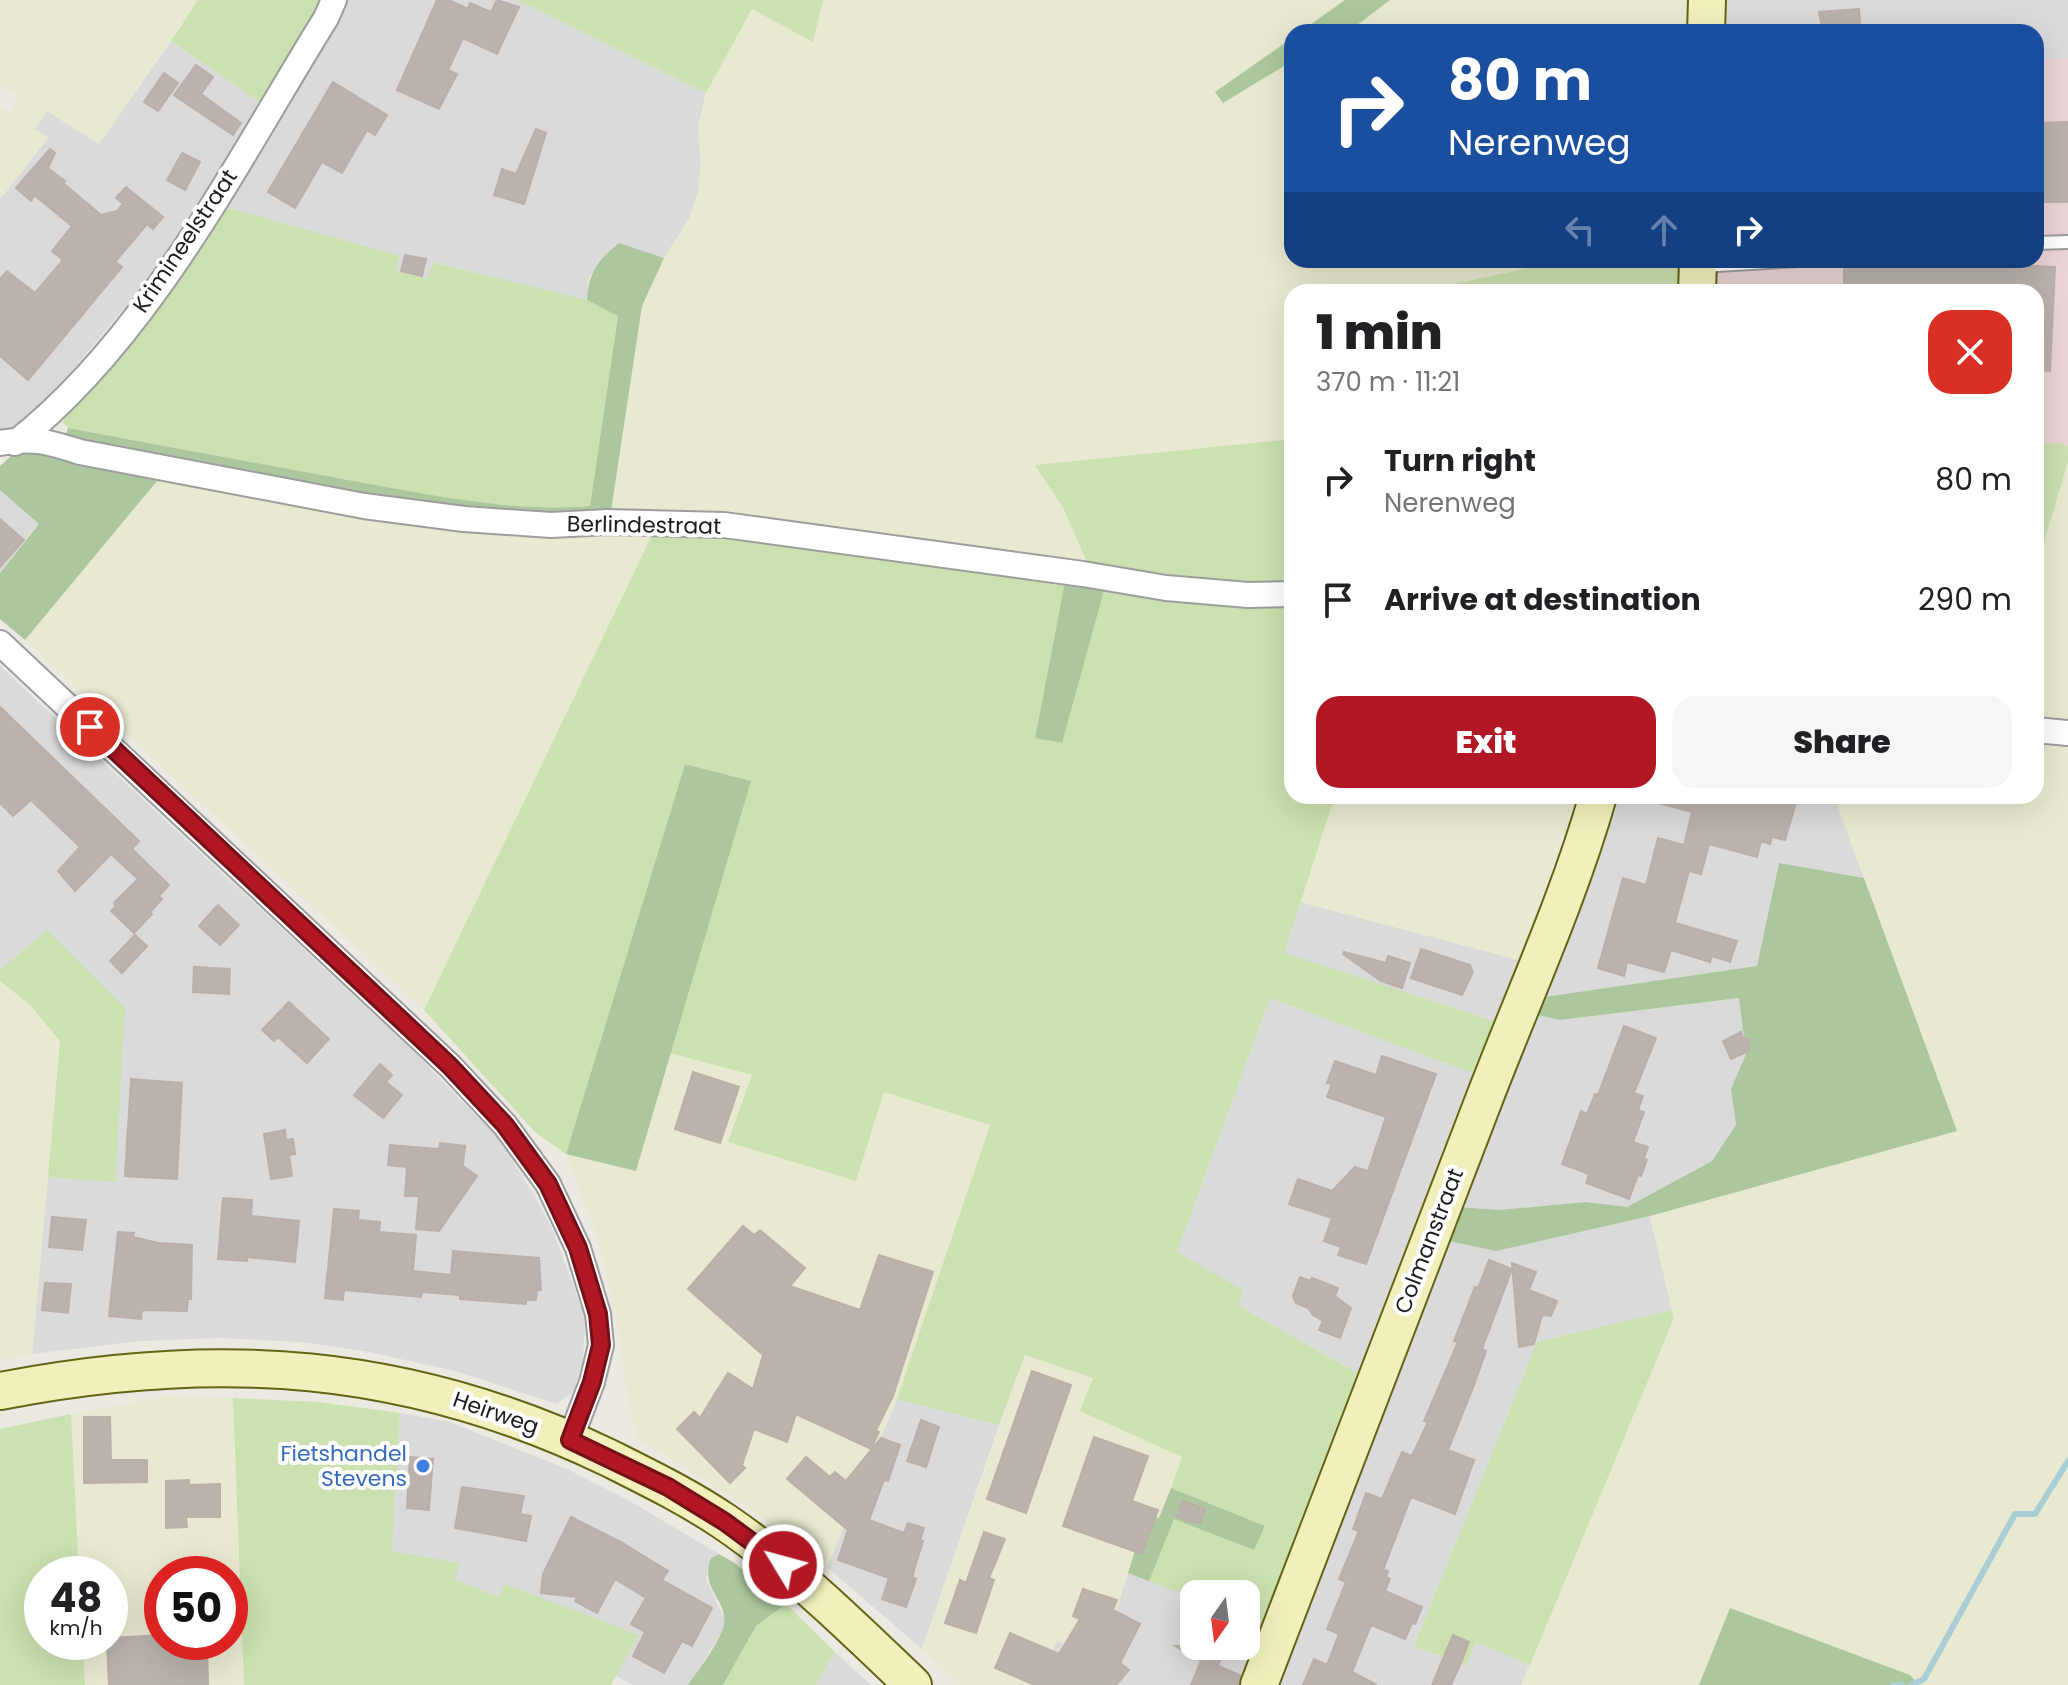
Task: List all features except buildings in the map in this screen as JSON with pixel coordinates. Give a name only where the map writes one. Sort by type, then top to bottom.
[{"type":"main road","points":[[1706,24],[1707,0]]},
{"type":"main road","name":"Colmanstraat","points":[[1259,1685],[1580,855],[1596,804]]},
{"type":"main road","name":"Heirweg","points":[[0,1391],[62,1379],[178,1368],[301,1370],[370,1378],[494,1411],[570,1440],[668,1487],[725,1522],[792,1574],[913,1685]]},
{"type":"street","name":"Krimineelstraat","points":[[0,454],[10,441],[72,393],[146,302],[215,200],[334,0]]},
{"type":"street","name":"Berlindestraat","points":[[10,441],[43,440],[80,452],[364,506],[464,519],[551,525],[608,522],[724,525],[1166,588],[1248,595],[1284,594]]},
{"type":"street","points":[[0,643],[450,1066],[505,1125],[548,1184],[578,1248],[598,1314],[601,1345],[592,1382],[570,1440]]},
{"type":"street","points":[[2044,731],[2068,733]]},
{"type":"lane","points":[[2044,243],[2068,242]]},
{"type":"lane","points":[[1698,273],[1737,268]]},
{"type":"shaded area","points":[[345,0],[517,0],[706,93],[698,127],[701,162],[698,192],[689,219],[664,258],[618,243],[589,277],[587,300],[434,262],[427,279],[396,271],[399,256],[225,207]]},
{"type":"shaded area","points":[[1726,0],[2068,0],[2068,58],[2044,60],[2044,24],[1725,24]]},
{"type":"shaded area","points":[[171,41],[262,104],[150,277],[33,417],[9,431],[0,432],[0,199],[48,138],[35,129],[47,111],[99,144]]},
{"type":"shaded area","points":[[2068,58],[2068,446],[2044,442],[2044,284],[1715,284],[1716,268],[2044,268],[2044,60]]},
{"type":"shaded area","points":[[0,490],[39,523],[0,573]]},
{"type":"shaded area","points":[[0,666],[416,1054],[497,1137],[553,1231],[585,1317],[583,1361],[573,1392],[557,1404],[455,1371],[364,1351],[301,1342],[221,1338],[139,1341],[32,1354],[48,1177],[115,1181],[48,930],[0,970]]},
{"type":"shaded area","points":[[1615,804],[1837,804],[1864,878],[1779,864],[1758,966],[1544,997]]},
{"type":"shaded area","points":[[1300,902],[1519,960],[1494,1021],[1283,953]]},
{"type":"shaded area","points":[[1270,998],[1472,1073],[1357,1373],[1239,1306],[1177,1252]]},
{"type":"shaded area","points":[[1739,998],[1746,1054],[1731,1089],[1736,1125],[1712,1161],[1627,1207],[1586,1202],[1498,1210],[1460,1207],[1538,1015],[1560,1020]]},
{"type":"shaded area","points":[[1650,1216],[1672,1310],[1537,1342],[1414,1646],[1465,1666],[1476,1641],[1530,1665],[1521,1685],[1273,1685],[1448,1241],[1496,1251]]},
{"type":"shaded area","points":[[897,1399],[999,1425],[922,1649],[827,1567]]},
{"type":"shaded area","points":[[400,1413],[450,1422],[567,1469],[628,1500],[719,1554],[711,1558],[706,1579],[725,1620],[722,1632],[688,1685],[633,1685],[616,1676],[638,1635],[506,1585],[499,1597],[454,1580],[458,1563],[392,1552]]},
{"type":"shaded area","points":[[1128,1573],[1180,1592],[1180,1660],[1250,1660],[1241,1685],[1037,1685],[1057,1641],[1102,1656]]},
{"type":"shaded area","points":[[835,1652],[871,1685],[816,1685]]},
{"type":"green space","points":[[0,0],[198,0],[99,144],[47,111],[35,129],[48,138],[0,199],[0,106],[10,112],[19,97],[0,84]]},
{"type":"green space","points":[[198,0],[324,0],[262,104],[171,41]]},
{"type":"green space","points":[[517,0],[823,0],[813,42],[752,9],[706,93]]},
{"type":"green space","points":[[823,0],[1345,0],[1311,24],[1284,24],[1284,44],[1215,92],[1223,103],[1284,66],[1284,268],[1529,268],[1454,284],[1284,284],[1284,440],[1035,465],[1063,508],[1087,562],[771,518],[650,509],[611,511],[642,306],[664,258],[689,219],[698,192],[701,162],[698,127],[706,93],[752,9],[813,42]]},
{"type":"green space","points":[[1345,0],[1390,0],[1358,24],[1311,24]]},
{"type":"green space","points":[[1390,0],[1687,0],[1686,24],[1358,24]]},
{"type":"green space","points":[[1284,44],[1284,66],[1223,103],[1215,92]]},
{"type":"green space","points":[[225,207],[400,256],[396,271],[427,279],[433,262],[587,300],[618,315],[590,506],[529,507],[466,501],[68,428],[63,423],[65,418],[133,341]]},
{"type":"green space","points":[[619,243],[664,258],[642,306],[611,511],[474,511],[405,504],[267,481],[64,439],[68,428],[466,500],[529,507],[590,506],[618,316],[587,300],[588,290],[592,274]]},
{"type":"green space","points":[[1529,268],[1680,268],[1679,284],[1454,284]]},
{"type":"green space","points":[[1284,440],[1284,584],[1224,582],[1087,562],[1063,508],[1035,465]]},
{"type":"green space","points":[[2044,442],[2068,446],[2068,462],[2044,542]]},
{"type":"green space","points":[[23,445],[157,481],[25,640],[0,619],[0,573],[39,524],[0,490],[0,466]]},
{"type":"green space","points":[[2068,462],[2068,723],[2044,721],[2044,542]]},
{"type":"green space","points":[[157,481],[449,530],[652,535],[424,1010],[25,640]]},
{"type":"green space","points":[[652,535],[713,536],[1065,581],[1035,737],[1061,743],[1105,587],[1211,605],[1284,602],[1284,804],[1332,804],[1284,953],[1494,1021],[1472,1073],[1270,998],[1177,1252],[1243,1290],[1239,1306],[1357,1373],[1264,1623],[1260,1622],[1260,1580],[1180,1580],[1180,1592],[1149,1581],[1173,1518],[1253,1550],[1265,1526],[1171,1488],[1182,1457],[1080,1411],[1093,1378],[1025,1355],[999,1425],[897,1399],[990,1125],[884,1092],[856,1181],[728,1142],[752,1075],[670,1053],[751,781],[685,764],[566,1154],[536,1133],[424,1010]]},
{"type":"green space","points":[[1065,581],[1105,587],[1062,743],[1035,738]]},
{"type":"green space","points":[[2044,744],[2068,745],[2068,1685],[1914,1685],[1916,1680],[1730,1608],[1699,1685],[1521,1685],[1674,1319],[1650,1216],[1956,1131],[1837,804],[2044,804]]},
{"type":"green space","points":[[685,764],[751,781],[636,1171],[566,1154]]},
{"type":"green space","points":[[1332,804],[1575,804],[1519,960],[1300,902]]},
{"type":"green space","points":[[1779,863],[1864,878],[1957,1131],[1650,1216],[1496,1251],[1448,1241],[1460,1207],[1498,1210],[1586,1202],[1627,1207],[1712,1161],[1736,1125],[1731,1089],[1746,1054],[1739,998],[1560,1020],[1538,1015],[1544,997],[1757,966]]},
{"type":"green space","points":[[47,930],[125,1008],[115,1182],[48,1177],[60,1041],[30,1005],[0,981],[0,970]]},
{"type":"green space","points":[[0,981],[30,1005],[60,1041],[32,1354],[0,1361]]},
{"type":"green space","points":[[670,1053],[752,1075],[728,1142],[855,1180],[883,1091],[990,1125],[897,1399],[827,1567],[750,1509],[638,1439],[628,1399],[617,1321],[598,1239],[566,1154],[636,1170]]},
{"type":"green space","points":[[1672,1310],[1674,1318],[1530,1665],[1476,1642],[1466,1666],[1414,1646],[1537,1342]]},
{"type":"green space","points":[[1025,1355],[1093,1378],[1081,1411],[1182,1457],[1159,1519],[1146,1515],[1102,1657],[1057,1641],[1037,1685],[960,1685],[922,1649]]},
{"type":"green space","points":[[171,1396],[233,1398],[239,1556],[144,1556],[144,1660],[243,1660],[244,1685],[85,1685],[84,1660],[128,1660],[128,1556],[78,1556],[71,1414]]},
{"type":"green space","points":[[233,1398],[318,1402],[400,1413],[392,1551],[459,1563],[455,1580],[499,1597],[505,1584],[639,1635],[611,1685],[244,1685],[243,1660],[248,1660],[248,1556],[239,1556]]},
{"type":"green space","points":[[71,1414],[78,1556],[24,1556],[24,1660],[84,1660],[85,1685],[0,1685],[0,1429]]},
{"type":"green space","points":[[1171,1488],[1265,1526],[1254,1550],[1174,1519],[1149,1581],[1128,1573],[1146,1515],[1159,1518]]},
{"type":"green space","points":[[719,1554],[786,1604],[756,1626],[723,1685],[688,1685],[714,1647],[724,1624],[722,1608],[711,1586],[708,1569],[711,1558]]},
{"type":"green space","points":[[786,1604],[835,1652],[816,1685],[723,1685],[756,1626]]},
{"type":"green space","points":[[1730,1608],[1910,1675],[1916,1681],[1914,1685],[1699,1685]]},
{"type":"waterway","points":[[1911,1685],[1924,1679],[2015,1514],[2035,1514],[2068,1461]]},
{"type":"waterway","points":[[1893,1685],[1902,1685]]},
{"type":"place","name":"Fietshandel Stevens","points":[[423,1466]]},
{"type":"route","points":[[90,727],[450,1066],[505,1125],[548,1184],[578,1248],[598,1314],[601,1345],[592,1382],[570,1440],[668,1487],[725,1522],[783,1565]]}]
